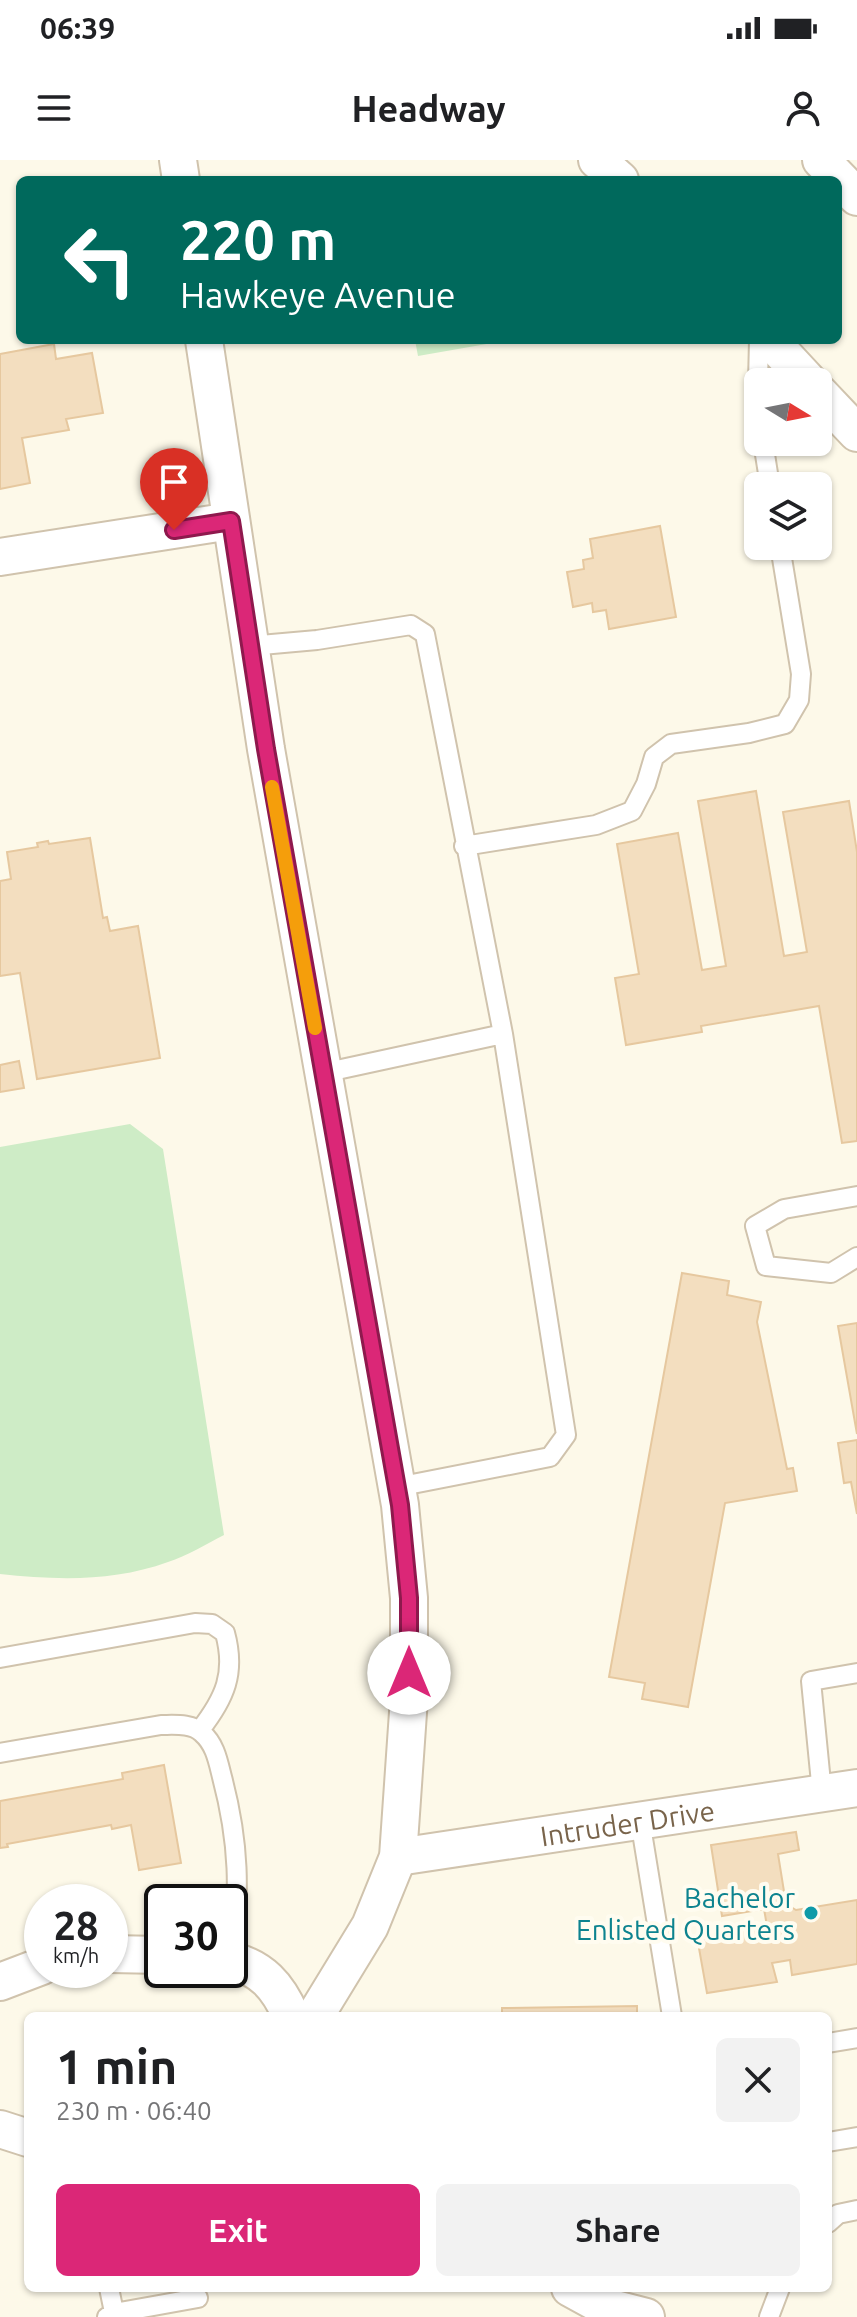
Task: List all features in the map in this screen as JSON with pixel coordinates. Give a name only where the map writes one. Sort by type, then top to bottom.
[{"type":"street","points":[[597,160],[615,176]]},
{"type":"street","points":[[821,160],[837,176]]},
{"type":"street","points":[[842,182],[857,197]]},
{"type":"street","points":[[205,344],[250,646],[397,1487],[409,1598],[409,1698],[398,1857],[370,1926],[317,2012]]},
{"type":"street","points":[[774,344],[796,368]]},
{"type":"street","points":[[832,407],[857,433]]},
{"type":"street","points":[[0,557],[231,521]]},
{"type":"street","name":"Intruder Drive","points":[[398,1857],[857,1788]]},
{"type":"street","points":[[248,1966],[257,1969],[273,1983],[289,2012]]},
{"type":"street","points":[[0,1982],[24,1973]]},
{"type":"street","points":[[0,2129],[24,2137]]},
{"type":"street","points":[[577,2292],[603,2306],[646,2317]]},
{"type":"lane","points":[[758,368],[759,344]]},
{"type":"lane","points":[[464,846],[596,825],[632,811],[646,784],[654,757],[671,744],[749,733],[785,724],[799,700],[801,674],[782,560]]},
{"type":"lane","points":[[250,646],[317,640],[411,625],[425,634],[503,1034],[566,1435],[550,1457],[397,1487]]},
{"type":"lane","points":[[323,1073],[503,1034]]},
{"type":"lane","points":[[857,1196],[784,1209],[755,1226],[766,1266],[831,1273],[857,1257]]},
{"type":"lane","points":[[0,1658],[195,1623],[212,1624],[225,1633],[230,1650],[228,1678],[220,1705],[200,1730]]},
{"type":"lane","points":[[822,1793],[811,1681],[857,1673]]},
{"type":"lane","points":[[0,1753],[161,1725],[200,1730],[214,1749],[233,1819],[238,1861],[237,1884]]},
{"type":"lane","points":[[640,1820],[671,2012]]},
{"type":"lane","points":[[832,2042],[857,2038]]},
{"type":"lane","points":[[832,2141],[857,2137]]},
{"type":"lane","points":[[832,2219],[838,2214],[857,2210]]},
{"type":"lane","points":[[109,2292],[112,2316],[197,2293],[202,2317]]},
{"type":"lane","points":[[769,2317],[778,2292]]},
{"type":"green space","points":[[416,344],[487,344],[418,356]]},
{"type":"green space","points":[[130,1124],[163,1149],[224,1535],[175,1559],[127,1573],[85,1578],[0,1574],[0,1147]]},
{"type":"building","points":[[54,344],[56,359],[92,353],[103,413],[66,419],[69,430],[22,438],[30,483],[0,489],[0,354]]},
{"type":"building","points":[[660,526],[676,617],[609,629],[606,610],[593,612],[592,603],[573,607],[567,572],[584,569],[583,560],[593,558],[590,539]]},
{"type":"building","points":[[756,791],[784,956],[807,952],[783,812],[849,801],[857,852],[857,1141],[842,1143],[819,1006],[701,1026],[702,1032],[626,1045],[615,978],[639,974],[617,844],[678,833],[702,970],[726,966],[698,801]]},
{"type":"building","points":[[90,838],[103,918],[107,917],[110,931],[138,926],[160,1058],[37,1079],[20,973],[0,976],[0,881],[11,879],[7,852],[38,847],[37,843],[48,841],[49,844]]},
{"type":"building","points":[[19,1061],[24,1088],[0,1092],[0,1065]]},
{"type":"building","points":[[682,1273],[729,1281],[727,1295],[761,1302],[757,1322],[787,1469],[793,1468],[797,1491],[725,1503],[688,1707],[642,1699],[645,1683],[609,1677]]},
{"type":"building","points":[[857,1323],[857,1434],[838,1326]]},
{"type":"building","points":[[857,1440],[857,1514],[851,1482],[844,1483],[838,1443]]},
{"type":"building","points":[[164,1765],[181,1863],[139,1870],[131,1825],[112,1829],[111,1825],[7,1844],[8,1847],[0,1848],[0,1801],[123,1779],[122,1773]]},
{"type":"building","name":"Bachelor Enlisted Quarters","points":[[796,1832],[799,1850],[778,1854],[786,1904],[796,1910],[857,1900],[857,1964],[792,1975],[790,1960],[772,1963],[777,1982],[707,1993],[697,1937],[767,1926],[764,1909],[722,1916],[711,1845]]},
{"type":"building","points":[[637,2006],[637,2012],[502,2012],[502,2008]]},
{"type":"slow traffic","points":[[272,787],[315,1028]]},
{"type":"place","name":"Bachelor Enlisted Quarters","points":[[811,1913]]},
{"type":"route","points":[[174,530],[231,521],[266,749],[400,1505],[409,1598],[409,1673]]}]
